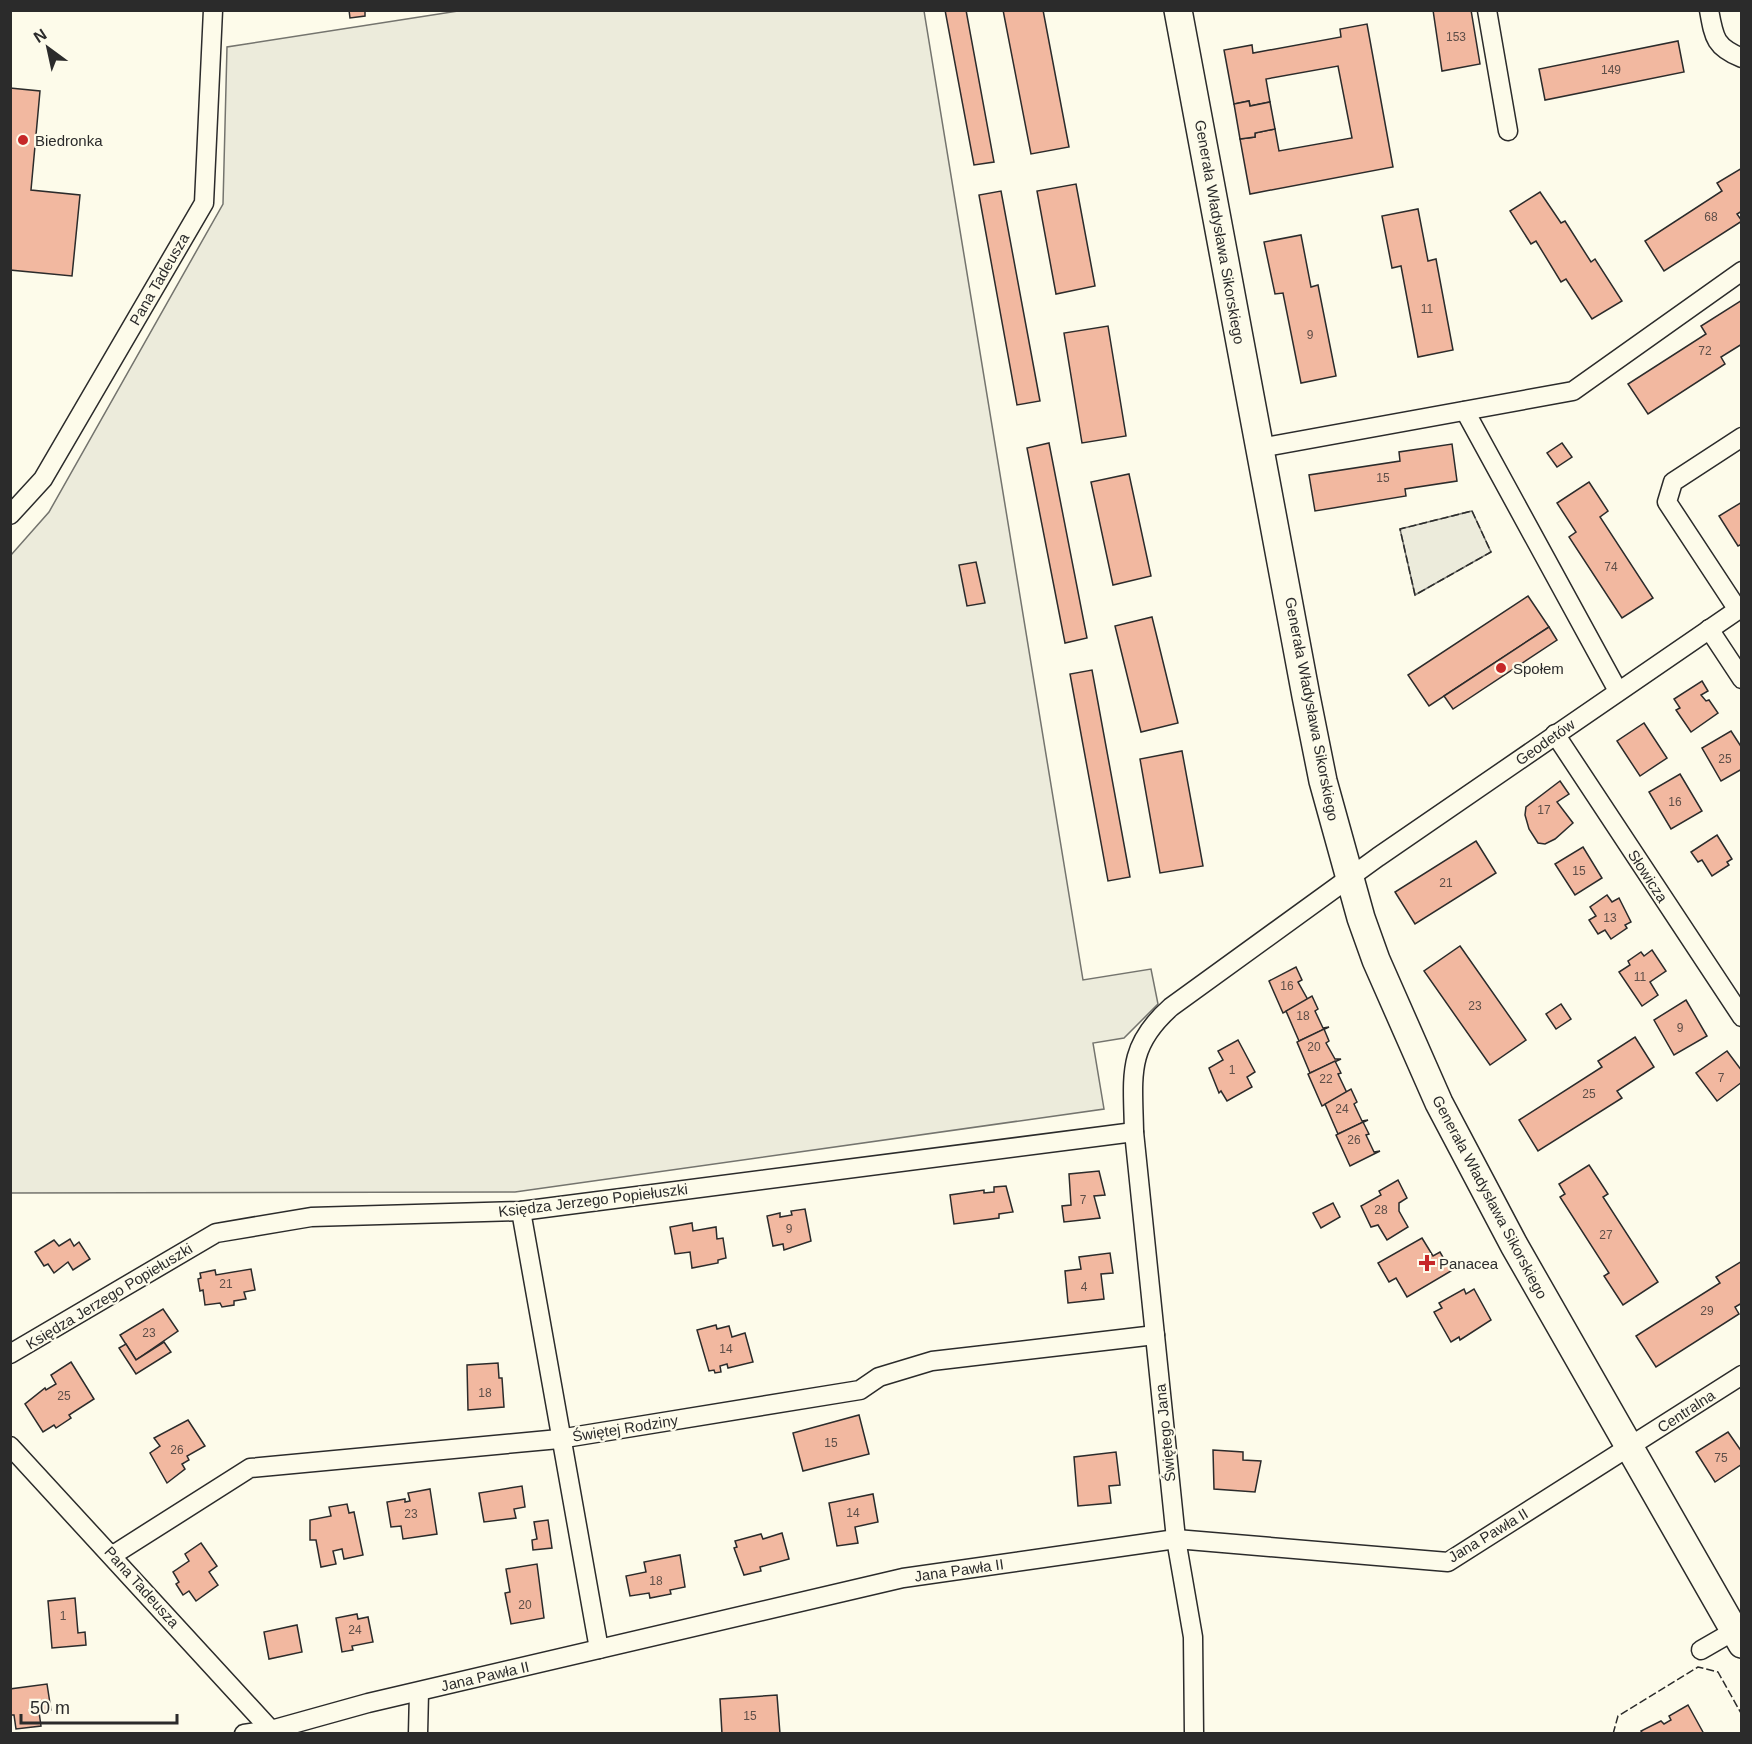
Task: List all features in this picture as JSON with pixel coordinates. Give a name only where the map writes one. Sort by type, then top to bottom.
[{"type":"street","name":"Pana Tadeusza","points":[[10,515],[43,479],[204,203],[213,10]]},
{"type":"street","name":"Generała Władysława Sikorskiego","points":[[1178,10],[1323,781],[1349,878],[1376,960],[1444,1113],[1509,1236],[1736,1627]]},
{"type":"street","points":[[1487,10],[1509,131]]},
{"type":"street","points":[[1709,10],[1713,32],[1723,51],[1742,58]]},
{"type":"street","points":[[1260,448],[1573,391],[1742,271]]},
{"type":"street","points":[[1465,411],[1618,691]]},
{"type":"street","points":[[1740,608],[1667,502],[1673,482],[1742,437]]},
{"type":"street","name":"Geodetów","points":[[1134,1131],[1135,1057],[1154,1022],[1349,878],[1740,608]]},
{"type":"street","points":[[1708,629],[1742,679]]},
{"type":"street","name":"Słowicza","points":[[1555,734],[1742,1017]]},
{"type":"street","name":"Księdza Jerzego Popiełuszki","points":[[10,1354],[216,1233],[311,1216],[521,1211],[1134,1131]]},
{"type":"street","name":"Świętego Jana","points":[[1134,1131],[1176,1539],[1193,1637],[1194,1734]]},
{"type":"street","points":[[521,1211],[559,1439],[599,1649]]},
{"type":"street","name":"Świętej Rodziny","points":[[113,1555],[250,1468],[559,1439],[860,1390],[879,1377],[932,1361],[1155,1335]]},
{"type":"street","name":"Centralna","points":[[1630,1447],[1742,1375]]},
{"type":"street","name":"Pana Tadeusza","points":[[10,1446],[113,1555],[271,1730]]},
{"type":"street","name":"Jana Pawła II","points":[[244,1734],[271,1730],[419,1692],[903,1578],[1176,1539],[1448,1562],[1630,1447]]},
{"type":"street","points":[[1701,1650],[1736,1627]]},
{"type":"street","points":[[418,1734],[419,1692]]},
{"type":"shaded area","points":[[458,11],[924,11],[1083,980],[1151,969],[1158,1004],[1124,1038],[1093,1043],[1104,1109],[515,1192],[11,1193],[11,555],[49,512],[223,204],[227,47]]},
{"type":"shaded area","points":[[1472,511],[1491,552],[1415,595],[1400,529]]},
{"type":"building","points":[[349,10],[365,10],[365,16],[350,18]]},
{"type":"building","points":[[945,10],[966,10],[994,162],[974,165]]},
{"type":"building","points":[[1003,10],[1043,10],[1069,147],[1031,154]]},
{"type":"building","points":[[1433,10],[1471,10],[1480,64],[1442,71]]},
{"type":"building","points":[[1367,24],[1393,167],[1250,194],[1240,139],[1255,137],[1255,133],[1275,129],[1279,151],[1352,138],[1338,66],[1266,79],[1270,102],[1250,106],[1249,101],[1234,104],[1224,50],[1252,45],[1253,53],[1341,37],[1340,29]]},
{"type":"building","points":[[1678,41],[1684,72],[1545,100],[1539,69]]},
{"type":"building","name":"Biedronka","points":[[10,88],[40,91],[31,190],[80,195],[72,276],[10,270]]},
{"type":"building","points":[[1249,101],[1250,106],[1270,102],[1275,129],[1255,133],[1255,137],[1240,139],[1234,104]]},
{"type":"building","points":[[1742,168],[1742,211],[1737,214],[1742,221],[1664,271],[1645,241],[1722,191],[1717,183]]},
{"type":"building","points":[[1076,184],[1095,286],[1056,294],[1037,191]]},
{"type":"building","points":[[1001,191],[1040,401],[1017,405],[979,195]]},
{"type":"building","points":[[1540,192],[1561,223],[1565,221],[1591,262],[1595,259],[1622,301],[1592,319],[1566,279],[1561,282],[1536,241],[1531,244],[1510,211]]},
{"type":"building","points":[[1418,209],[1428,261],[1436,259],[1453,350],[1418,357],[1401,266],[1392,268],[1382,216]]},
{"type":"building","points":[[1301,235],[1311,287],[1318,285],[1336,376],[1301,383],[1283,293],[1275,294],[1264,242]]},
{"type":"building","points":[[1742,300],[1742,344],[1721,357],[1725,364],[1648,414],[1628,384],[1706,334],[1701,326]]},
{"type":"building","points":[[1108,326],[1126,436],[1082,443],[1064,333]]},
{"type":"building","points":[[1049,443],[1087,638],[1065,643],[1027,448]]},
{"type":"building","points":[[1562,443],[1572,457],[1557,467],[1547,453]]},
{"type":"building","points":[[1452,444],[1457,481],[1405,489],[1406,496],[1315,511],[1309,475],[1400,461],[1399,452]]},
{"type":"building","points":[[1129,474],[1151,576],[1113,585],[1091,482]]},
{"type":"building","points":[[1589,482],[1608,511],[1600,517],[1653,598],[1622,618],[1569,537],[1576,532],[1557,503]]},
{"type":"building","points":[[1742,502],[1742,544],[1738,546],[1719,516]]},
{"type":"building","points":[[976,562],[985,603],[967,606],[959,565]]},
{"type":"building","points":[[1528,596],[1549,627],[1429,706],[1408,675]]},
{"type":"building","points":[[1152,617],[1178,723],[1141,732],[1115,626]]},
{"type":"building","name":"Społem","points":[[1549,627],[1557,640],[1453,709],[1444,696]]},
{"type":"building","points":[[1092,670],[1130,877],[1108,881],[1070,674]]},
{"type":"building","points":[[1702,681],[1708,691],[1701,695],[1706,701],[1709,700],[1718,713],[1691,732],[1676,710],[1680,708],[1674,699]]},
{"type":"building","points":[[1644,723],[1667,758],[1640,776],[1617,741]]},
{"type":"building","points":[[1731,731],[1742,748],[1742,769],[1721,781],[1702,748]]},
{"type":"building","points":[[1182,751],[1203,866],[1160,873],[1140,759]]},
{"type":"building","points":[[1680,774],[1702,811],[1671,829],[1649,792]]},
{"type":"building","points":[[1560,781],[1569,794],[1557,802],[1573,823],[1555,839],[1545,844],[1538,843],[1529,829],[1525,815],[1526,807]]},
{"type":"building","points":[[1717,835],[1732,859],[1727,862],[1729,865],[1712,876],[1702,860],[1698,862],[1691,852]]},
{"type":"building","points":[[1476,841],[1496,873],[1415,924],[1395,892]]},
{"type":"building","points":[[1583,847],[1602,878],[1575,895],[1555,864]]},
{"type":"building","points":[[1607,895],[1612,902],[1619,898],[1631,922],[1625,925],[1627,928],[1611,939],[1605,930],[1598,934],[1589,920],[1596,916],[1590,907]]},
{"type":"building","points":[[1460,946],[1526,1040],[1490,1065],[1424,971]]},
{"type":"building","points":[[1652,950],[1666,971],[1650,982],[1658,995],[1642,1006],[1619,972],[1630,965],[1628,961],[1641,952],[1644,956]]},
{"type":"building","points":[[1296,967],[1302,980],[1298,982],[1308,1000],[1283,1013],[1269,981]]},
{"type":"building","points":[[1312,996],[1318,1009],[1315,1011],[1323,1028],[1329,1027],[1299,1041],[1286,1011]]},
{"type":"building","points":[[1686,1000],[1707,1036],[1674,1055],[1654,1020]]},
{"type":"building","points":[[1561,1004],[1571,1019],[1556,1029],[1546,1014]]},
{"type":"building","points":[[1324,1029],[1329,1041],[1326,1043],[1335,1059],[1341,1059],[1310,1073],[1297,1042]]},
{"type":"building","points":[[1635,1037],[1654,1067],[1617,1091],[1622,1098],[1538,1151],[1519,1120],[1602,1067],[1598,1061]]},
{"type":"building","points":[[1238,1040],[1255,1072],[1247,1077],[1252,1087],[1227,1101],[1221,1091],[1219,1093],[1209,1068],[1223,1060],[1218,1051]]},
{"type":"building","points":[[1727,1051],[1742,1071],[1742,1082],[1717,1101],[1696,1073]]},
{"type":"building","points":[[1335,1061],[1347,1093],[1322,1106],[1308,1074]]},
{"type":"building","points":[[1351,1089],[1357,1102],[1354,1104],[1362,1121],[1368,1120],[1338,1134],[1325,1104]]},
{"type":"building","points":[[1363,1122],[1374,1152],[1380,1151],[1350,1166],[1336,1135]]},
{"type":"building","points":[[1589,1165],[1608,1194],[1603,1197],[1658,1282],[1623,1305],[1604,1276],[1609,1273],[1560,1197],[1565,1194],[1559,1184]]},
{"type":"building","points":[[1099,1171],[1105,1195],[1094,1196],[1100,1218],[1064,1222],[1062,1206],[1071,1205],[1069,1174]]},
{"type":"building","points":[[1398,1180],[1407,1198],[1399,1203],[1399,1211],[1408,1227],[1387,1240],[1378,1225],[1371,1227],[1361,1206],[1381,1195],[1379,1191]]},
{"type":"building","points":[[1006,1186],[1013,1212],[999,1214],[999,1218],[954,1224],[950,1195],[984,1190],[984,1193],[994,1192],[994,1187]]},
{"type":"building","points":[[1333,1203],[1340,1217],[1321,1228],[1313,1213]]},
{"type":"building","points":[[805,1209],[811,1241],[784,1250],[783,1244],[773,1246],[767,1216],[780,1213],[780,1217],[792,1215],[791,1211]]},
{"type":"building","points":[[692,1223],[693,1231],[716,1227],[717,1239],[723,1238],[726,1258],[718,1260],[718,1263],[692,1268],[690,1252],[675,1254],[670,1227]]},
{"type":"building","points":[[1422,1238],[1433,1256],[1440,1252],[1451,1271],[1407,1297],[1396,1278],[1389,1282],[1378,1263]]},
{"type":"building","points":[[70,1239],[74,1246],[79,1242],[90,1259],[73,1270],[68,1262],[54,1273],[48,1264],[44,1266],[35,1252],[54,1240],[59,1246]]},
{"type":"building","points":[[1110,1253],[1113,1273],[1101,1274],[1104,1299],[1068,1303],[1065,1271],[1081,1269],[1079,1257]]},
{"type":"building","points":[[1742,1261],[1742,1303],[1735,1307],[1739,1314],[1656,1367],[1636,1336],[1720,1283],[1716,1277]]},
{"type":"building","points":[[251,1269],[255,1290],[244,1292],[246,1299],[234,1301],[234,1305],[222,1307],[220,1303],[205,1305],[203,1290],[200,1291],[198,1279],[201,1278],[200,1273],[215,1270],[216,1275]]},
{"type":"building","points":[[1464,1289],[1466,1294],[1474,1289],[1491,1320],[1460,1340],[1459,1337],[1451,1342],[1434,1312],[1442,1308],[1439,1303]]},
{"type":"building","points":[[163,1309],[178,1331],[136,1360],[120,1335]]},
{"type":"building","points":[[716,1325],[717,1329],[729,1326],[732,1337],[745,1333],[753,1362],[728,1368],[727,1364],[720,1366],[721,1372],[709,1371],[697,1330]]},
{"type":"building","points":[[164,1342],[171,1352],[136,1374],[119,1348],[126,1344],[136,1360]]},
{"type":"building","points":[[71,1362],[94,1399],[69,1415],[71,1418],[56,1428],[54,1425],[43,1432],[25,1404],[45,1388],[46,1390],[56,1384],[51,1375]]},
{"type":"building","points":[[498,1363],[499,1378],[502,1378],[504,1407],[468,1410],[467,1365]]},
{"type":"building","points":[[859,1415],[869,1454],[803,1471],[793,1433]]},
{"type":"building","points":[[188,1420],[205,1446],[187,1456],[189,1460],[182,1464],[185,1469],[167,1483],[150,1453],[160,1446],[154,1438]]},
{"type":"building","points":[[1728,1432],[1742,1452],[1742,1464],[1715,1482],[1696,1452]]},
{"type":"building","points":[[1213,1450],[1243,1452],[1243,1460],[1261,1461],[1255,1492],[1214,1489]]},
{"type":"building","points":[[1116,1452],[1120,1485],[1109,1486],[1111,1503],[1078,1506],[1074,1457]]},
{"type":"building","points":[[522,1486],[525,1507],[514,1509],[516,1518],[484,1522],[479,1493]]},
{"type":"building","points":[[430,1489],[437,1534],[403,1539],[401,1526],[391,1527],[387,1502],[405,1499],[405,1502],[410,1501],[408,1493]]},
{"type":"building","points":[[873,1494],[878,1522],[855,1527],[858,1543],[837,1546],[829,1503]]},
{"type":"building","points":[[347,1504],[349,1513],[354,1512],[363,1555],[344,1559],[342,1549],[333,1551],[336,1564],[321,1567],[316,1540],[310,1540],[310,1520],[331,1516],[329,1507]]},
{"type":"building","points":[[548,1520],[552,1548],[533,1550],[532,1540],[537,1539],[534,1522]]},
{"type":"building","points":[[782,1533],[789,1559],[760,1567],[761,1571],[744,1575],[734,1548],[737,1547],[735,1541],[761,1534],[763,1539]]},
{"type":"building","points":[[201,1543],[217,1566],[209,1572],[218,1585],[196,1601],[189,1591],[183,1595],[176,1584],[179,1582],[173,1572],[189,1561],[185,1554]]},
{"type":"building","points":[[680,1555],[685,1587],[670,1590],[671,1594],[650,1598],[649,1593],[630,1596],[626,1576],[646,1572],[644,1562]]},
{"type":"building","points":[[537,1564],[544,1618],[511,1624],[505,1593],[510,1592],[506,1569]]},
{"type":"building","points":[[75,1598],[78,1633],[85,1632],[86,1645],[52,1648],[48,1601]]},
{"type":"building","points":[[357,1614],[358,1619],[368,1617],[373,1642],[352,1646],[353,1650],[342,1652],[336,1618]]},
{"type":"building","points":[[297,1625],[302,1652],[269,1659],[264,1632]]},
{"type":"building","points":[[47,1684],[51,1710],[39,1712],[41,1726],[16,1729],[14,1715],[10,1715],[10,1689]]},
{"type":"building","points":[[777,1695],[780,1734],[722,1734],[720,1699]]},
{"type":"building","points":[[1688,1705],[1704,1734],[1643,1734],[1641,1731],[1661,1721],[1664,1724],[1671,1720],[1669,1716]]},
{"type":"fence","points":[[1472,511],[1491,552],[1415,595],[1400,529],[1472,511]]},
{"type":"fence","points":[[1613,1734],[1618,1716],[1698,1667],[1718,1672],[1742,1715]]},
{"type":"place","name":"Biedronka","points":[[23,140]]},
{"type":"place","name":"Społem","points":[[1501,668]]},
{"type":"place","name":"Panacea","points":[[1427,1263]]}]
